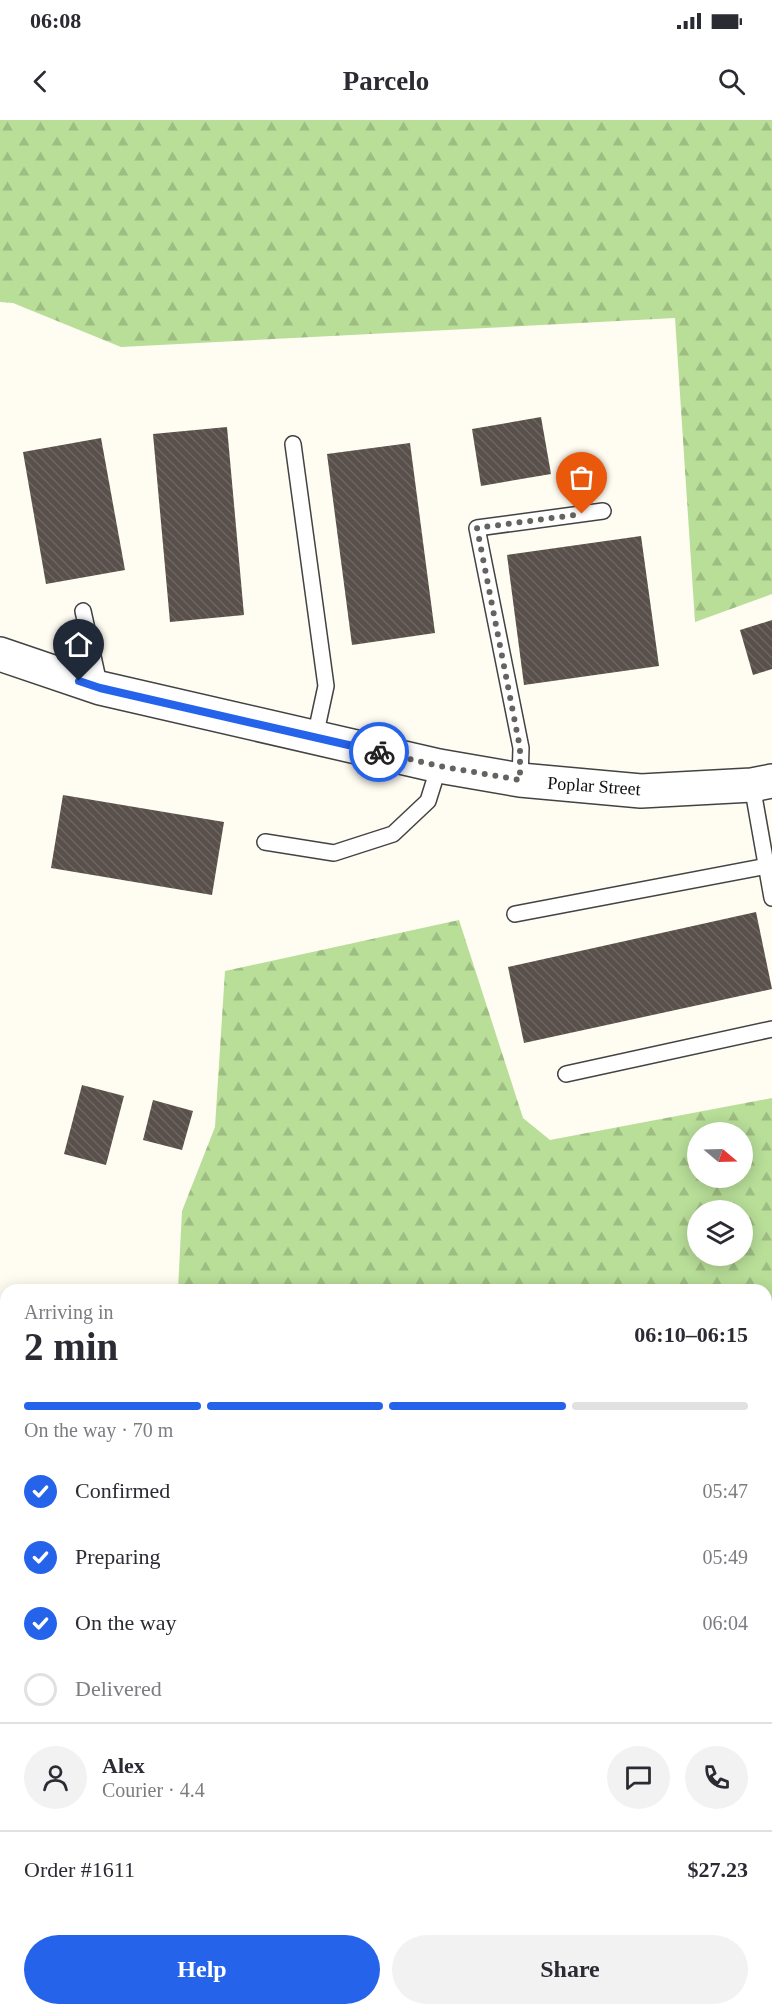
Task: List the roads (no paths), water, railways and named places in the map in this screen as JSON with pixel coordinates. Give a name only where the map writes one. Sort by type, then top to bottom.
[{"type":"street","name":"Poplar Street","points":[[0,654],[100,688],[439,766],[520,780],[641,791],[762,783]]},
{"type":"lane","points":[[293,444],[326,686],[315,737]]},
{"type":"lane","points":[[520,780],[520,748],[477,528],[603,511]]},
{"type":"lane","points":[[83,611],[100,688]]},
{"type":"lane","points":[[265,842],[334,853],[393,834],[428,801],[439,766]]},
{"type":"lane","points":[[762,783],[767,866],[772,898]]},
{"type":"lane","points":[[515,914],[767,866]]},
{"type":"lane","points":[[566,1074],[772,1029]]}]
